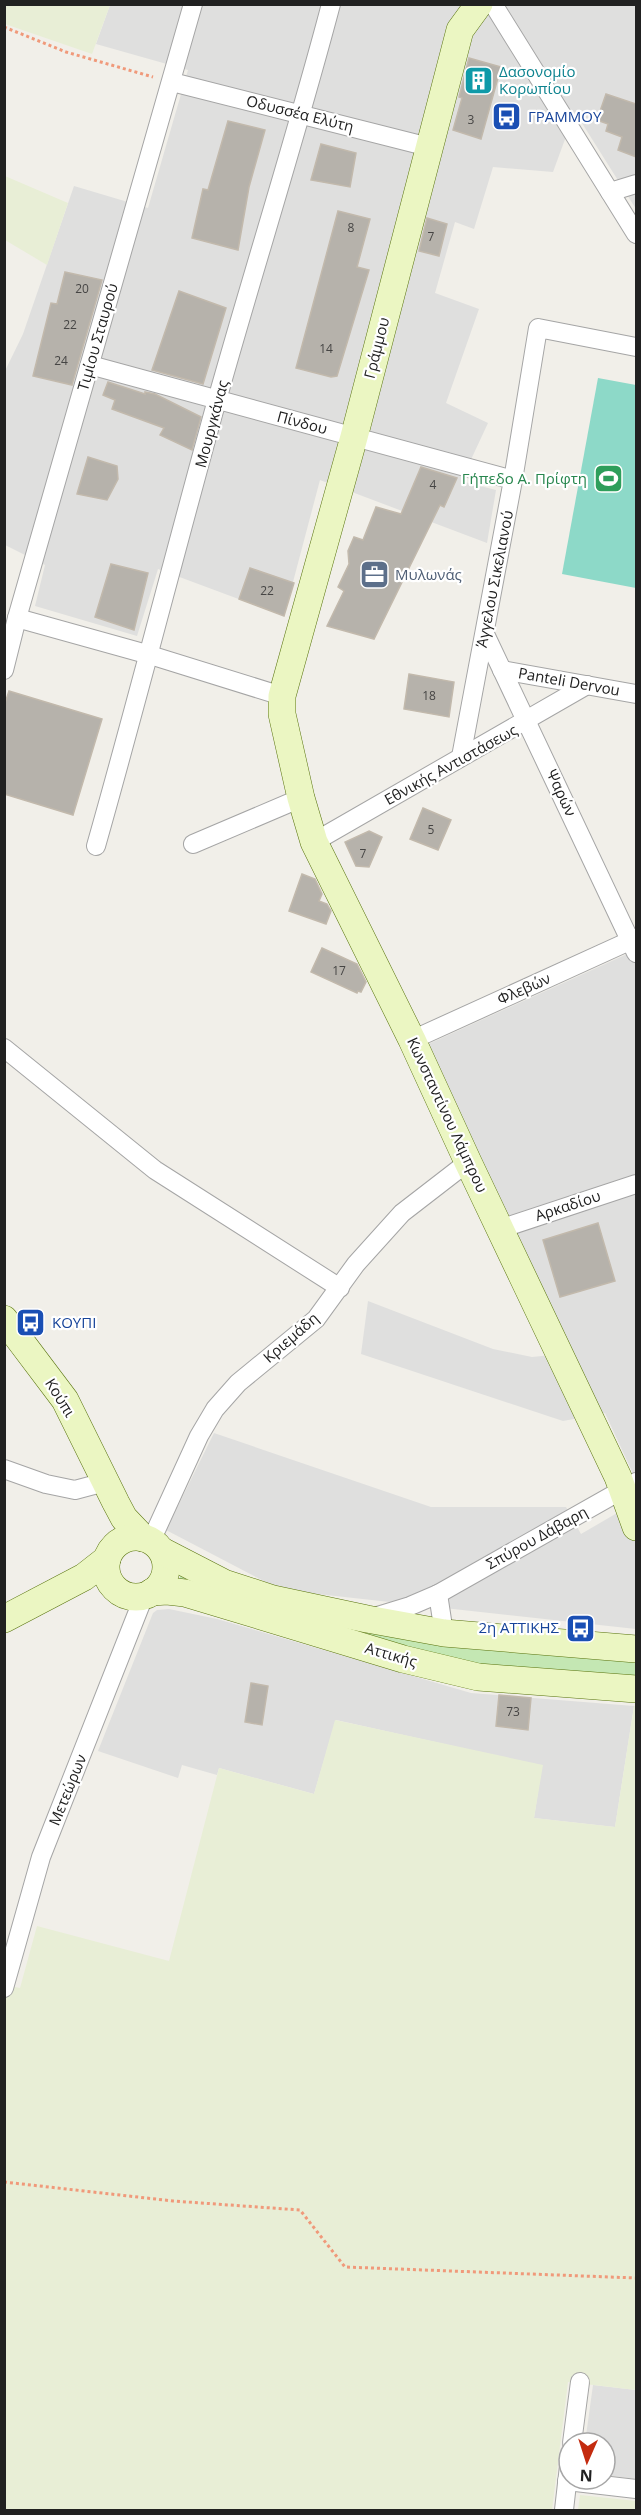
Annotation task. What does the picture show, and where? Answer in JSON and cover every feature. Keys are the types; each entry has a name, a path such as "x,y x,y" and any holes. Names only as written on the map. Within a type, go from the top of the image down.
{"street":[{"name":"Τιμίου Σταυρού","path":"4,670 193,4"},
{"name":"Μουργκάνας","path":"96,846 218,400 303,114 331,4"},
{"name":"Γράμμου","path":"282,696 354,437 460,30 479,4"},
{"path":"493,4 636,234"},
{"name":"Οδυσσέα Ελύτη","path":"172,82 429,147"},
{"path":"610,192 636,184"},
{"name":"Άγγελου Σικελιανού","path":"461,757 513,480 538,328 636,347"},
{"name":"Πίνδου","path":"90,365 513,480"},
{"path":"17,618 150,655 282,696"},
{"name":"Ψαρών","path":"484,634 634,944"},
{"name":"Panteli Dervou","path":"502,670 636,694"},
{"name":"Εθνικής Αντιστάσεως","path":"314,842 461,757 527,722 587,685"},
{"name":"Κωνσταντίνου Λάμπρου","path":"282,696 282,714 300,798 314,842 412,1040 500,1229 630,1485 636,1527"},
{"path":"193,844 300,798"},
{"name":"Φλεβών","path":"412,1040 634,944"},
{"path":"4,1048 155,1170 340,1288"},
{"name":"Κριεμάδη","path":"152,1544 199,1436 215,1408 238,1383 316,1319 356,1264 402,1214 468,1162"},
{"name":"Αρκαδίου","path":"500,1229 636,1184"},
{"name":"Κούπι","path":"4,1319 65,1400 105,1482"},
{"path":"4,1469 46,1484 75,1490 105,1482"},
{"path":"14,1614 51,1599 139,1594 163,1581 166,1574 165,1558 124,1518 105,1482"},
{"path":"105,1482 113,1521 108,1578 139,1594"},
{"name":"Σπύρου Δάβαρη","path":"367,1619 410,1606 438,1594 630,1485"},
{"path":"14,1614 84,1576 125,1540 152,1544"},
{"name":"Αττικής","path":"152,1544 234,1587 273,1599 444,1633 636,1649"},
{"name":"Αττικής","path":"139,1594 167,1591 185,1593 403,1659 478,1677 636,1689"},
{"name":"Μετεώρων","path":"4,1988 41,1857 139,1594"},
{"path":"438,1594 444,1633"},
{"path":"574,2431 580,2382"},
{"path":"617,2485 636,2489"},
{"path":"564,2511 566,2491"}],"path":[{"path":"4,27 66,52 172,82"},
{"path":"4,2182 173,2200 300,2210 345,2267 636,2278"}],"shaded area":[{"path":"110,5 636,5 636,209 575,112 553,172 493,167 474,229 455,222 435,293 479,309 446,403 488,423 461,481 496,490 487,543 320,480 284,616 158,569 137,636 35,606 45,565 5,545 4,373 23,334 74,186 148,208 188,70 96,44"},
{"path":"636,950 636,1480 605,1413 563,1421 361,1354 368,1301 493,1349 532,1357 572,1353 424,1046"},
{"path":"214,1433 431,1507 566,1507 581,1534 636,1502 636,1629 281,1590 166,1530"},
{"path":"169,1609 217,1619 471,1693 634,1706 615,1827 534,1818 542,1766 336,1720 314,1794 219,1768 217,1775 182,1765 178,1778 98,1751 153,1613 157,1610"},
{"path":"593,2385 636,2390 636,2479 617,2477 617,2431 587,2431"}],"green space":[{"path":"4,5 110,5 92,54 5,24"},
{"path":"5,176 68,203 47,265 5,240"},
{"name":"Γήπεδο Α. Πρίφτη","path":"598,378 636,385 636,588 562,574"},
{"path":"180,1570 219,1590 636,1654 636,1678 463,1663 180,1581"},
{"path":"634,1706 636,1706 636,2390 568,2382 562,2431 557,2431 557,2470 552,2510 5,2510 4,1985 20,1988 37,1926 169,1961 219,1768 314,1794 335,1720 543,1765 534,1818 615,1827"},
{"path":"580,2495 636,2501 636,2510 578,2510"}],"building":[{"path":"469,58 501,67 481,139 453,130 462,98 459,97"},
{"path":"606,94 636,104 636,157 618,150 622,137 606,131 608,124 597,120"},
{"path":"228,121 265,130 249,187 238,250 192,238 203,189 208,190"},
{"path":"321,144 356,153 350,187 311,180"},
{"path":"338,211 370,219 357,267 369,270 337,376 331,377 296,368"},
{"path":"427,218 447,224 439,256 419,251"},
{"path":"65,272 102,280 72,385 33,376 51,303 57,304"},
{"path":"179,291 226,308 203,384 152,370"},
{"path":"108,382 145,394 145,392 155,394 201,417 192,450 160,435 164,428 112,409 115,400 103,395"},
{"path":"88,457 117,466 118,479 107,500 77,494"},
{"name":"Μυλωνάς","path":"421,467 457,478 444,507 440,505 374,639 327,626 344,591 338,587 349,564 348,551 354,537 363,540 376,507 401,514"},
{"path":"111,564 148,573 134,630 95,617"},
{"path":"250,568 294,583 284,616 239,599"},
{"path":"409,674 454,682 449,717 404,709"},
{"path":"9,691 102,719 73,815 4,794 4,706"},
{"path":"423,808 451,820 438,850 410,839"},
{"path":"369,831 382,837 369,867 356,866 345,842"},
{"path":"302,874 315,879 322,894 319,901 327,904 331,911 326,924 289,911"},
{"path":"322,948 357,964 366,982 361,992 357,993 311,972"},
{"path":"598,1223 615,1281 560,1297 543,1240"},
{"path":"251,1683 268,1686 262,1725 245,1722"},
{"path":"499,1695 531,1698 528,1730 496,1726"}],"place":[{"name":"Δασονομίο Κορωπίου","path":"478,81"},
{"name":"ΓΡΑΜΜΟΥ","path":"507,117"},
{"name":"Γήπεδο Α. Πρίφτη","path":"608,479"},
{"name":"Μυλωνάς","path":"374,575"},
{"name":"ΚΟΥΠΙ","path":"31,1323"},
{"name":"2η ΑΤΤΙΚΗΣ","path":"580,1628"}]}
